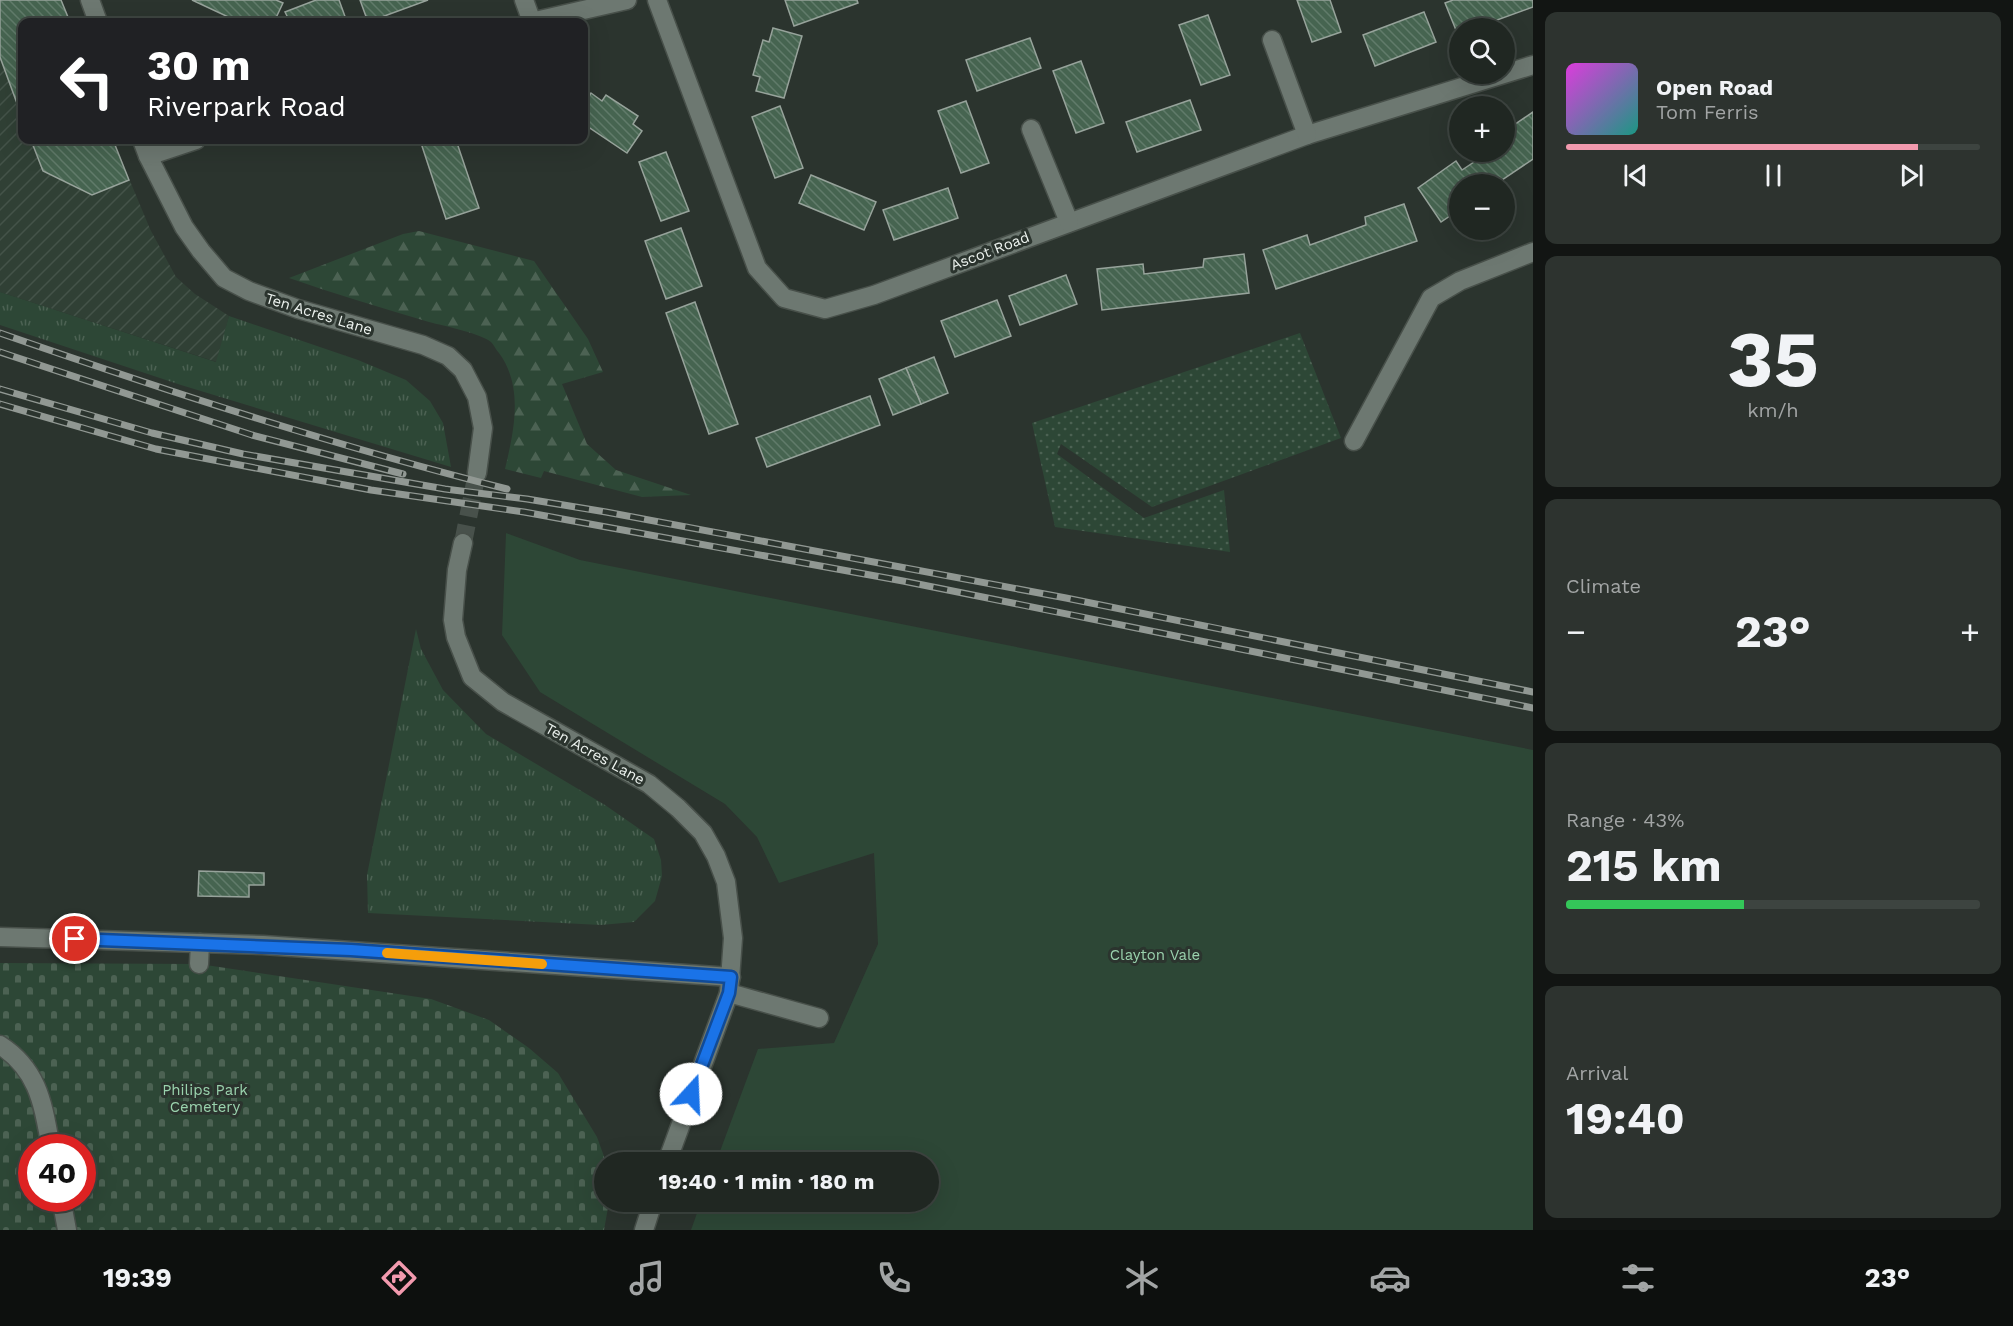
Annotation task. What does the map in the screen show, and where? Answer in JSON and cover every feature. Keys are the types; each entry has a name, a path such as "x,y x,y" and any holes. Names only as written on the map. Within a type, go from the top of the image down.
{"street":[{"path":"90,0 97,18"},
{"path":"524,0 531,18"},
{"path":"549,18 627,0"},
{"name":"Ascot Road","path":"657,0 757,268 784,298 825,309 874,295 1307,135 1533,65"},
{"path":"1272,40 1307,135"},
{"path":"1031,129 1069,222"},
{"path":"145,148 170,144"},
{"name":"Ten Acres Lane","path":"145,148 184,227 224,278 249,291 298,309 423,345 448,356 463,370 477,397 483,428 477,473"},
{"path":"1354,441 1431,298 1460,281 1533,252"},
{"name":"Ten Acres Lane","path":"464,543 457,570 453,620 456,637 472,677 503,702 649,784 703,833 716,856 726,882 733,938 730,985 671,1152"},
{"path":"0,937 351,950 730,985 819,1018"},
{"path":"200,943 200,964"},
{"path":"0,1044 30,1071 43,1105 48,1134"},
{"path":"64,1212 67,1230"},
{"path":"644,1230 650,1212"}],"shaded area":[{"path":"0,0 61,0 68,18 18,18 18,144 115,144 150,229 176,277 195,294 229,316 217,362 0,292"}],"green space":[{"path":"419,231 534,261 588,339 603,372 562,384 587,444 616,470 691,495 642,497 544,471 541,478 505,469 514,425 514,395 507,366 491,342 471,333 289,278 403,234"},
{"path":"0,292 216,362 229,316 358,360 406,380 430,401 443,423 451,467 181,385 0,325"},
{"path":"1300,333 1341,438 1152,507 1061,444 1057,454 1144,518 1224,490 1230,552 1055,527 1032,423"},
{"name":"Clayton Vale","path":"506,533 580,560 1533,750 1533,1230 691,1230 697,1212 939,1212 939,1152 720,1152 758,1049 834,1043 878,944 874,853 779,883 757,837 725,804 540,692 502,635"},
{"path":"416,629 421,649 443,690 486,734 605,805 654,839 661,860 662,876 655,901 634,922 601,925 368,913 367,875"},
{"name":"Philips Park Cemetery","path":"0,963 199,964 431,999 489,1020 529,1048 558,1073 597,1137 602,1152 594,1152 594,1212 607,1212 604,1230 0,1230"}],"building":[{"path":"0,0 61,0 68,18 18,18 18,106 0,57"},
{"path":"192,0 276,0 283,3 276,18 230,18"},
{"path":"316,0 339,0 346,18 288,18 285,12"},
{"path":"360,0 428,0 379,18 367,18"},
{"path":"785,0 857,0 858,3 794,26"},
{"path":"1297,0 1330,0 1341,32 1312,42"},
{"path":"1453,0 1533,0 1533,7 1503,18 1451,18 1445,3"},
{"path":"1424,12 1436,42 1375,66 1363,35"},
{"path":"1208,15 1230,75 1201,85 1179,25"},
{"path":"773,28 802,36 784,98 756,91 760,77 753,75 763,40 769,42"},
{"path":"1030,38 1041,68 977,91 966,60"},
{"path":"1081,61 1104,123 1076,133 1053,71"},
{"path":"591,93 602,101 606,95 638,116 633,124 642,131 627,153 588,127 588,98"},
{"path":"1190,100 1201,130 1137,152 1126,122"},
{"path":"966,101 989,163 961,173 938,111"},
{"path":"780,106 803,168 775,178 752,117"},
{"path":"1533,112 1533,159 1511,174 1449,174 1449,217 1441,222 1418,188 1455,162 1462,170 1474,162 1515,162 1515,124"},
{"path":"33,144 115,144 129,180 92,195 43,171"},
{"path":"421,144 457,144 479,208 446,219"},
{"path":"666,152 689,211 661,221 639,162"},
{"path":"811,175 876,202 864,230 799,203"},
{"path":"948,188 958,218 894,240 883,210"},
{"path":"1404,204 1417,241 1276,289 1263,250 1307,235 1310,245 1366,225 1365,217"},
{"path":"681,228 702,286 666,299 645,241"},
{"path":"1244,254 1249,293 1102,310 1097,269 1143,264 1144,274 1203,267 1204,259"},
{"path":"1066,275 1077,304 1020,325 1009,296"},
{"path":"997,300 1011,336 955,357 941,321"},
{"path":"695,302 738,424 709,434 666,313"},
{"path":"934,357 948,393 921,404 906,368"},
{"path":"906,368 921,404 893,415 879,379"},
{"path":"870,396 880,425 767,467 756,438"},
{"path":"199,871 264,873 264,885 249,885 249,897 198,896"}],"tunnel":[{"path":"463,543 477,473"}],"railway":[{"path":"0,333 252,417 379,455 507,489"},
{"path":"0,352 252,435 403,474"},
{"path":"0,389 152,433 243,454 445,489 606,512 1066,598 1533,692"},
{"path":"0,404 156,449 371,490 524,512 903,581 1533,708"}],"slow traffic":[{"path":"387,953 542,964"}],"route":[{"path":"75,939 351,950 731,977 729,993 691,1094"}]}
